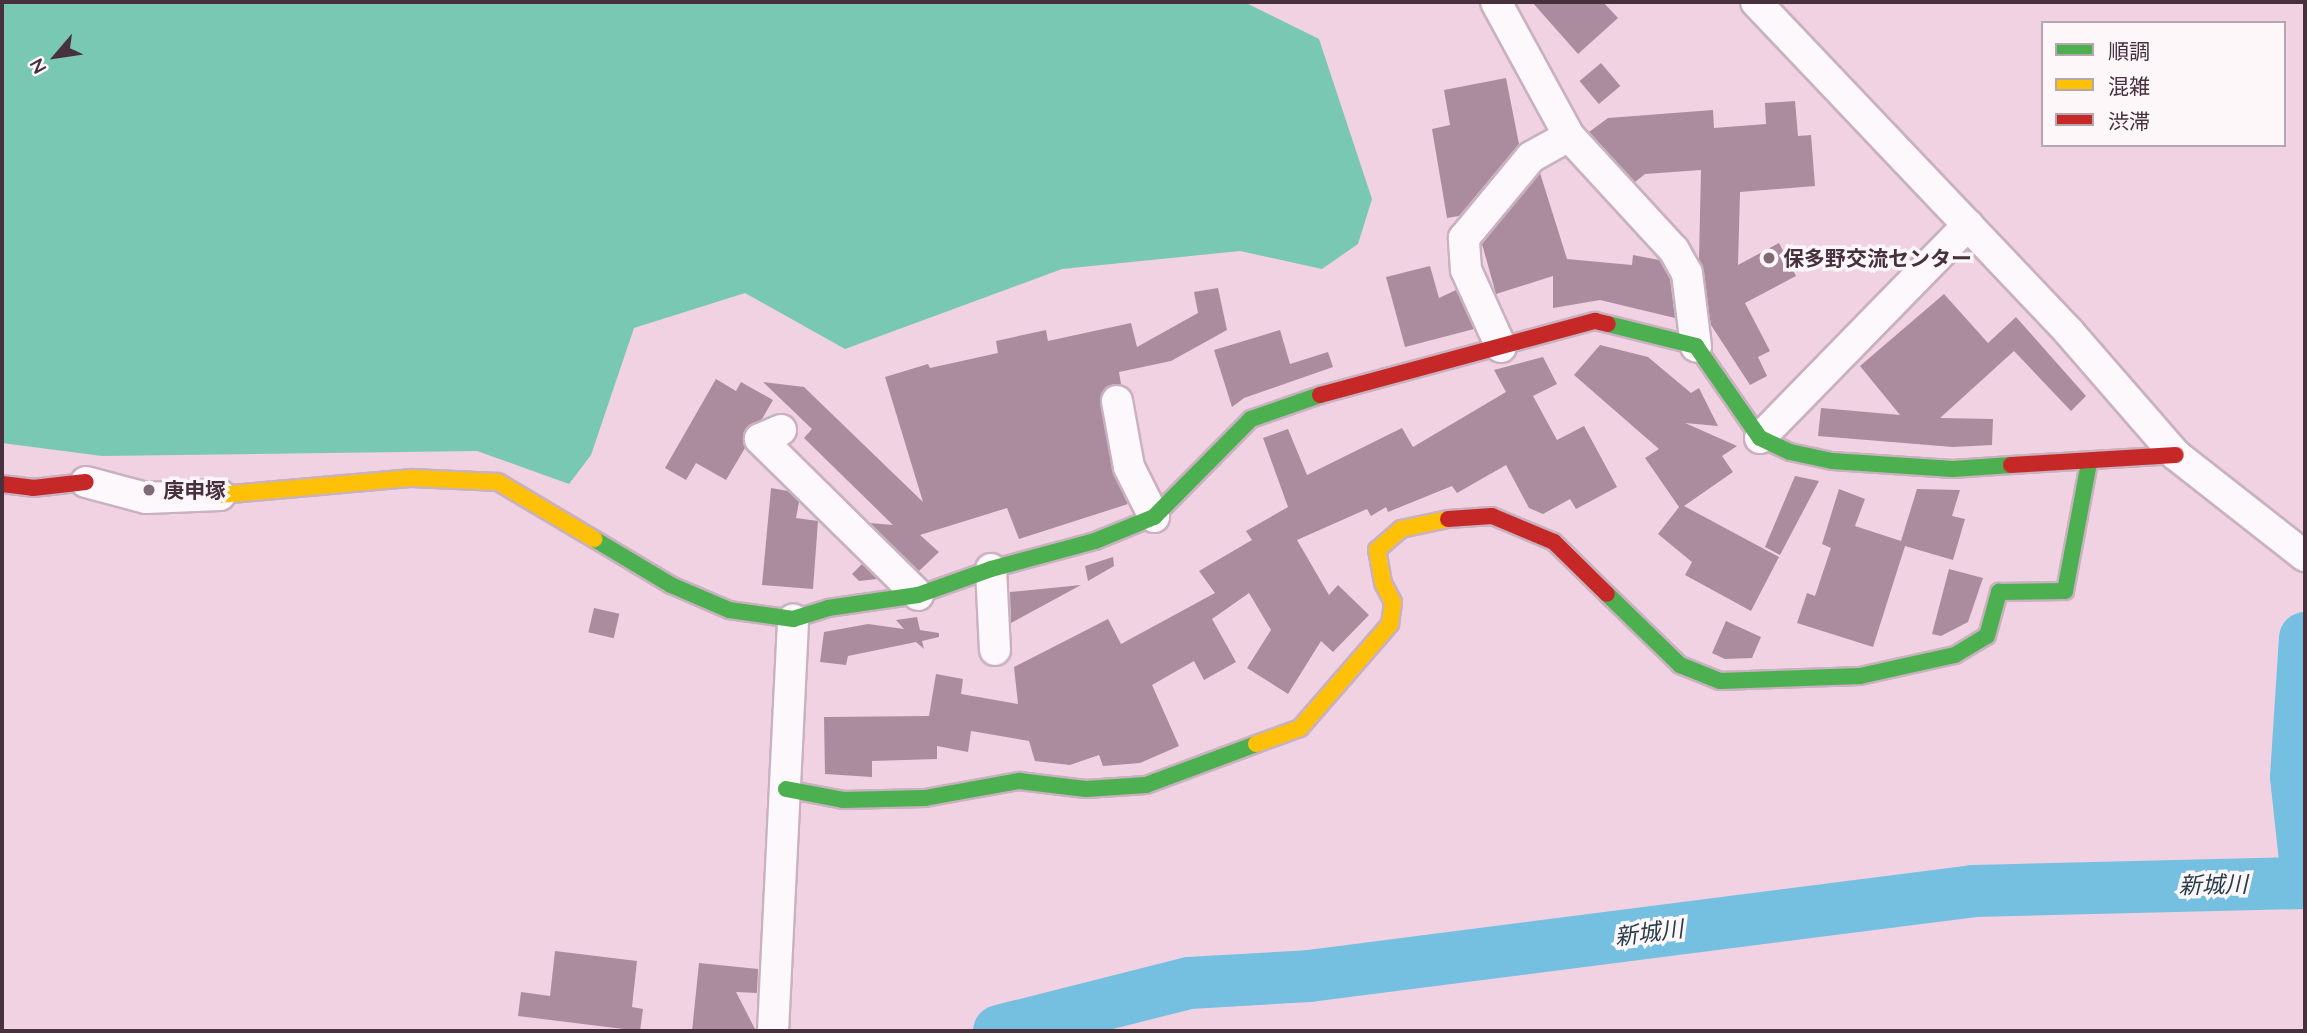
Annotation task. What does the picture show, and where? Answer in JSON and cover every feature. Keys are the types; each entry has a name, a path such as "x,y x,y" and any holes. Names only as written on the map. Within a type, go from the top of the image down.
{"street":[{"path":"1496,2 1569,136 1674,250 1687,273 1696,346 1760,438 1790,452 1832,461 1953,469 2089,463 2176,455"},
{"path":"1756,2 1968,225 2176,455 2305,556"},
{"path":"1502,346 1466,270 1464,238 1531,157 1569,136"},
{"path":"1760,438 1968,225"},
{"path":"2,484 33,488 86,482 174,482 220,495 412,478 498,482 671,585 729,610 793,619 828,608 918,595 991,569 1095,541 1154,517 1251,419 1338,388 1595,321 1696,346"},
{"path":"1117,401 1129,467 1154,517"},
{"path":"781,430 760,439 918,595"},
{"path":"786,789 843,800 926,798 1019,781 1086,789 1146,785 1300,728 1390,624 1393,602 1383,583 1377,550 1401,530 1427,521 1492,516 1554,542 1680,665 1720,681 1860,676 1955,655 1987,636 1999,592 2065,591 2089,463"},
{"path":"991,569 995,650"},
{"path":"773,1030 793,619"}],"green space":[{"path":"2,2 1244,2 1319,39 1372,199 1358,244 1322,269 1240,251 1062,269 845,349 745,293 634,328 591,455 569,484 477,451 102,456 2,443"}],"building":[{"path":"1532,2 1603,2 1618,18 1578,54"},
{"path":"1601,63 1620,86 1599,104 1580,81"},
{"path":"1506,78 1519,144 1459,216 1447,218 1432,129 1450,125 1444,90"},
{"path":"1795,101 1798,136 1811,135 1815,186 1740,192 1738,265 1779,243 1796,276 1745,303 1770,351 1758,357 1767,376 1750,385 1711,325 1699,259 1701,170 1645,174 1635,182 1589,132 1608,118 1713,110 1714,128 1766,124 1765,103"},
{"path":"1540,173 1567,259 1632,265 1633,255 1659,260 1670,279 1675,318 1600,300 1553,308 1553,276 1496,294 1482,244"},
{"path":"1430,266 1439,298 1456,290 1474,329 1405,347 1386,277"},
{"path":"1218,288 1227,330 1171,361 1119,372 1121,384 1106,387 1101,394 1112,470 1128,504 1019,539 1007,508 920,535 939,552 919,571 870,523 893,525 804,438 812,429 763,382 804,387 923,502 885,377 928,364 930,368 998,353 996,341 1046,330 1048,341 1131,323 1137,347 1198,313 1194,292"},
{"path":"1944,294 1988,343 2016,317 2086,396 2071,411 2014,351 1940,418 1993,419 1992,445 1953,447 1818,436 1821,408 1900,415 1860,366"},
{"path":"1280,330 1290,364 1328,352 1333,367 1244,398 1232,407 1214,350"},
{"path":"1600,345 1648,357 1691,393 1699,388 1718,426 1685,423 1737,446 1722,456 1733,472 1684,506 1779,557 1751,611 1685,575 1692,562 1658,534 1679,507 1645,458 1659,449 1574,375"},
{"path":"1543,357 1557,384 1533,396 1557,440 1584,426 1617,487 1576,509 1570,499 1543,514 1529,508 1506,465 1457,493 1452,486 1388,512 1386,507 1371,516 1367,509 1297,540 1329,595 1338,585 1369,615 1333,652 1321,641 1288,694 1247,668 1271,630 1249,593 1212,619 1236,662 1204,680 1194,661 1152,685 1179,746 1140,763 1103,766 1099,755 1070,765 1035,761 1029,741 971,731 968,752 937,746 937,759 872,761 872,777 825,774 824,717 929,716 936,674 963,679 961,694 1018,704 1014,667 1108,619 1121,644 1215,593 1199,571 1252,540 1246,531 1288,507 1263,438 1288,429 1307,475 1402,428 1413,447 1506,392 1494,370"},
{"path":"716,379 736,391 741,382 773,400 762,419 746,429 745,448 726,480 696,463 686,480 665,468"},
{"path":"1795,476 1819,481 1780,555 1765,547"},
{"path":"771,488 788,491 799,502 796,518 818,521 813,589 762,585"},
{"path":"1839,489 1865,499 1855,526 1901,541 1917,489 1960,490 1952,516 1965,519 1953,560 1905,546 1873,647 1797,623 1807,593 1815,596 1831,548 1822,544"},
{"path":"1113,557 1114,566 1088,581 1085,566"},
{"path":"862,564 877,579 859,581 852,574"},
{"path":"1949,569 1983,578 1968,622 1941,636 1932,634"},
{"path":"1081,585 1011,623 1010,592"},
{"path":"594,608 619,614 614,638 588,632"},
{"path":"917,617 920,630 939,633 939,637 922,641 924,649 916,642 848,656 846,665 820,662 824,632 868,624 904,629 896,620"},
{"path":"1726,621 1761,637 1752,658 1725,659 1712,653"},
{"path":"555,951 637,961 632,1007 643,1009 640,1031 518,1016 521,992 550,996"},
{"path":"699,963 758,969 757,993 736,992 756,1031 692,1031"}],"waterway":[{"path":"2305,638 2296,777 2305,860"},
{"name":"新城川","path":"999,1031 1189,983 1309,976 1974,891 2305,883"}],"traffic: fast":[{"path":"1608,324 1696,346 1760,438 1790,452 1832,461 1953,469 2011,465"},
{"path":"594,539 671,585 729,610 793,619 828,608 918,595 991,569 1095,541 1154,517 1251,419 1320,395"},
{"path":"1607,594 1680,665 1720,681 1860,676 1955,655 1987,636 1999,592 2065,591 2089,463"},
{"path":"786,789 843,800 925,798 1019,781 1086,789 1146,785 1256,744"}],"traffic: slow":[{"path":"220,495 412,478 498,482 594,539"},
{"path":"1256,744 1300,728 1390,624 1393,602 1383,583 1377,550 1401,529 1448,519"}],"traffic: jam":[{"path":"1320,395 1595,321 1608,324"},
{"path":"2011,465 2176,455"},
{"path":"2,484 33,488 86,482"},
{"path":"1448,519 1492,516 1554,542 1607,594"}],"place":[{"name":"保多野交流センター","path":"1769,258"},
{"name":"庚申塚","path":"149,490"}]}
